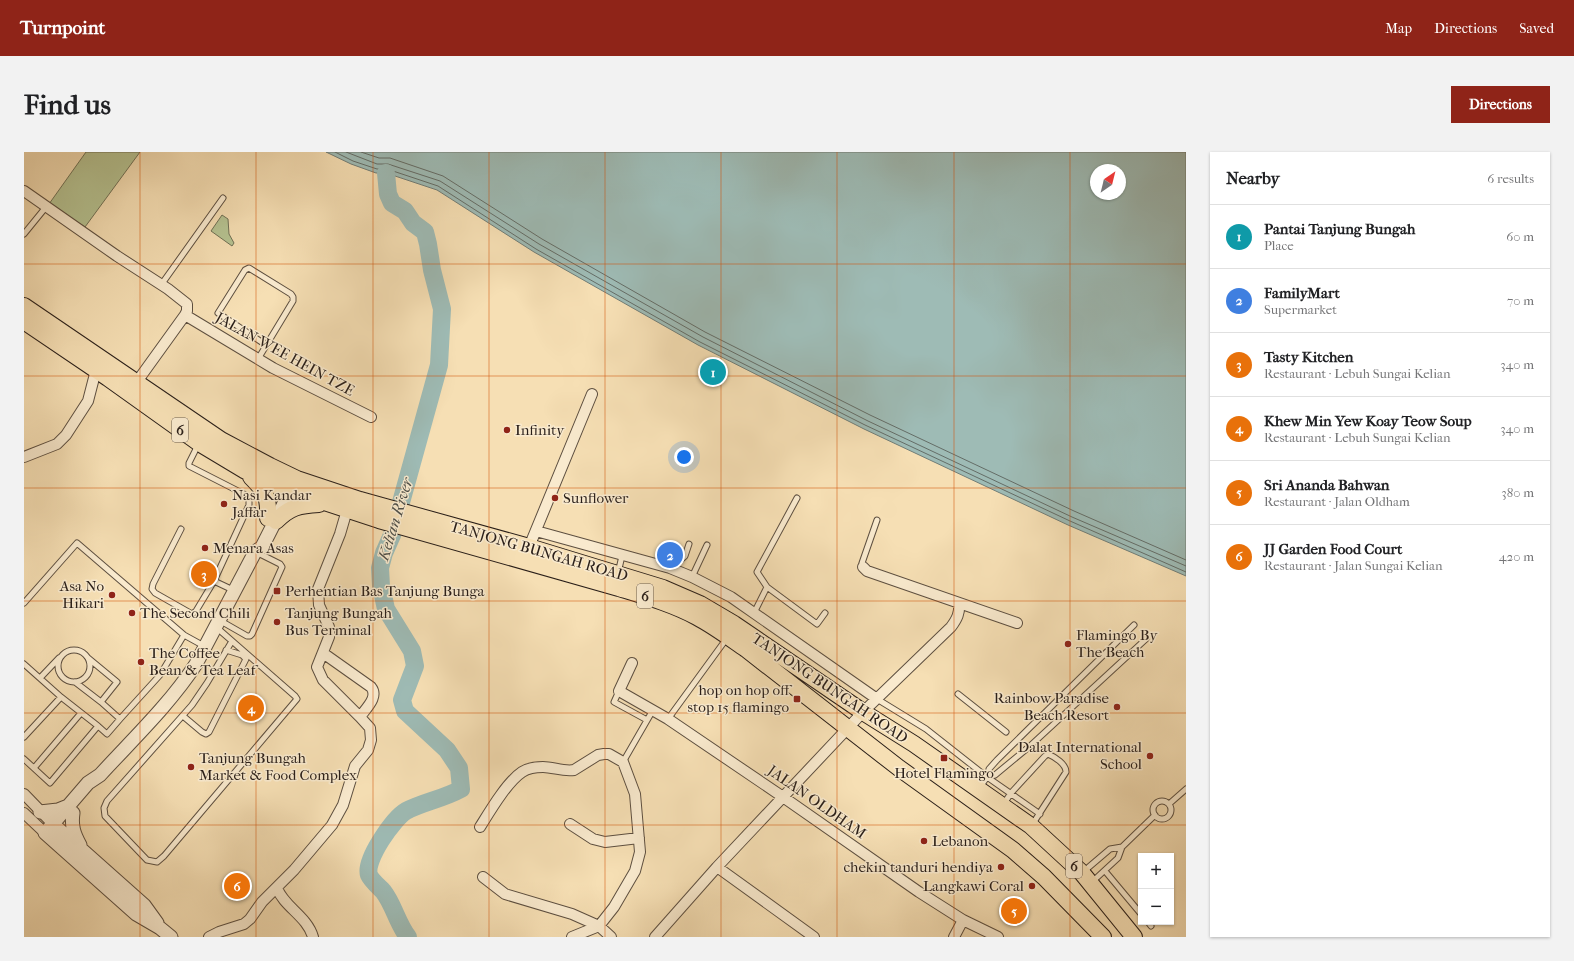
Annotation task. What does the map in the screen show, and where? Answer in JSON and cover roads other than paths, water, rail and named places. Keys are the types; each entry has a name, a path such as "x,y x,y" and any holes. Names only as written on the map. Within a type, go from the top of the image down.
{"main road":[{"name":"TANJONG BUNGAH ROAD","path":"24,306 199,443 244,470 380,513 529,547 663,588 700,604 734,624 863,712 914,744 983,783 1035,820 1086,878 1134,937"},
{"name":"TANJONG BUNGAH ROAD","path":"24,321 221,440 290,484 328,504 347,510 380,513"},
{"path":"244,470 262,487 266,494 272,519 291,508 328,504"},
{"name":"TANJONG BUNGAH ROAD","path":"412,521 533,562 654,599 697,616 728,636 899,768 1013,850 1044,877 1103,937"}],"street":[{"path":"24,190 187,304 187,311 185,315 88,401 66,436 57,444 24,457"},
{"name":"JALAN WEE HEIN TZE","path":"185,315 273,368 371,417"},
{"path":"529,547 592,394"},
{"path":"52,831 71,809 94,788 100,775 175,693 196,664 204,646 255,552 262,547 272,519 290,484"},
{"path":"210,937 211,935 244,924 250,919 262,902 277,888 332,825 343,805 355,766 368,750 371,740 370,728 323,680 317,667 329,637 329,627 319,605 318,589 340,534 347,510"},
{"path":"536,531 622,556 670,568 692,577 731,597 877,699"},
{"path":"863,568 867,571 1017,623"},
{"path":"655,937 717,867 863,712 952,627 960,611 959,603"},
{"path":"323,652 371,687 374,691 374,697 360,717"},
{"path":"619,690 632,662"},
{"name":"JALAN OLDHAM","path":"619,690 668,719 919,892 963,920 998,937"},
{"path":"480,826 508,786 522,772 532,768 544,767 569,771 574,770 598,755 604,754 609,754 623,762 635,794 640,852 635,871 614,907 599,926 572,937"},
{"path":"24,794 40,812 52,831 136,914 160,928 171,937"},
{"path":"40,812 71,809"},
{"path":"71,809 73,829 82,850"},
{"path":"24,813 82,850 144,905 160,928"},
{"path":"570,824 593,839 605,842 639,838"},
{"path":"717,867 814,937"},
{"path":"483,877 505,894 572,914 599,926 611,937"},
{"path":"277,888 280,897 302,918 311,931 313,937"},
{"path":"954,937 963,920"}],"lane":[{"path":"161,285 223,198"},
{"path":"24,234 46,206"},
{"path":"258,359 293,301 293,297 291,294 249,268 245,270 218,313 266,345"},
{"path":"181,529 152,584 152,589 155,593 192,614 196,611 214,581 249,505 249,499 244,494 189,466 189,462 199,443"},
{"path":"797,498 758,572 767,587 817,624 825,613"},
{"path":"863,568 862,563 877,520"},
{"path":"24,603 77,543 184,635 204,646"},
{"path":"670,568 685,556 690,544"},
{"path":"692,577 707,545"},
{"path":"217,623 247,636 252,634 282,567 280,564 255,552"},
{"path":"617,574 622,556"},
{"path":"214,581 234,591"},
{"path":"754,613 767,587"},
{"path":"217,623 232,641 297,699 164,856 156,862 147,860 104,816 104,808 107,800 183,716 208,683 232,641"},
{"path":"983,783 989,769 997,760 1134,625"},
{"path":"24,664 60,697 107,734 160,675 184,635"},
{"path":"668,719 728,636"},
{"path":"983,783 1030,746 1146,639"},
{"path":"40,678 60,656 69,650 80,651 117,682 100,702"},
{"path":"183,716 202,732 206,734 209,732 246,659 242,655 226,650"},
{"path":"60,656 57,666 61,676 69,681 75,682 120,719"},
{"path":"75,682 84,678 88,674 90,663 88,658"},
{"path":"619,690 614,702 647,720"},
{"path":"958,694 1006,732"},
{"path":"24,737 60,697"},
{"path":"877,699 926,729 983,783"},
{"path":"623,762 653,710"},
{"path":"34,768 81,713"},
{"path":"24,759 50,783 98,726"},
{"path":"1007,799 1045,756 1048,754 1052,755 1064,765 1066,772 1035,820"},
{"path":"1169,804 1186,789"},
{"path":"1164,802 1169,804 1171,810 1167,818 1159,818 1155,815 1153,810 1156,804 1164,802"},
{"path":"1086,878 1105,871 1118,858 1122,847 1155,815"},
{"path":"1086,878 1110,849 1122,847"},
{"path":"1105,871 1138,910"}],"water":[{"path":"326,152 1186,152 1186,576 1068,525 864,429 698,345 534,252 437,190 386,173 376,173 351,164"}],"waterway":[{"name":"Kelian River","path":"386,173 388,194 392,203 405,211 413,223 425,232 432,270 442,309 439,365 392,535 384,553 380,568 381,586 386,609 412,651 415,666 402,700 405,711 447,750 459,768 461,789 406,811 388,830 375,850 371,860 369,875 387,896 404,932 408,937"}],"place":[{"name":"Pantai Tanjung Bungah","path":"713,372"},
{"name":"Infinity","path":"507,430"},
{"name":"Sunflower","path":"555,498"},
{"name":"Nasi Kandar Jaffar","path":"224,504"},
{"name":"Menara Asas","path":"205,548"},
{"name":"FamilyMart","path":"670,555"},
{"name":"Tasty Kitchen","path":"204,574"},
{"name":"Perhentian Bas Tanjung Bunga","path":"277,591"},
{"name":"Asa No Hikari","path":"112,595"},
{"name":"The Second Chili","path":"132,613"},
{"name":"Tanjung Bungah Bus Terminal","path":"277,622"},
{"name":"Flamingo By The Beach","path":"1068,644"},
{"name":"The Coffee Bean & Tea Leaf","path":"141,662"},
{"name":"hop on hop off stop 15 flamingo","path":"797,699"},
{"name":"Rainbow Paradise Beach Resort","path":"1117,707"},
{"name":"Khew Min Yew Koay Teow Soup","path":"251,708"},
{"name":"Dalat International School","path":"1150,756"},
{"name":"Hotel Flamingo","path":"944,758"},
{"name":"Tanjung Bungah Market & Food Complex","path":"191,767"},
{"name":"Lebanon","path":"924,841"},
{"name":"chekin tanduri hendiya","path":"1001,867"},
{"name":"JJ Garden Food Court","path":"237,886"},
{"name":"Langkawi Coral","path":"1032,886"},
{"name":"Sri Ananda Bahwan","path":"1014,911"}]}
